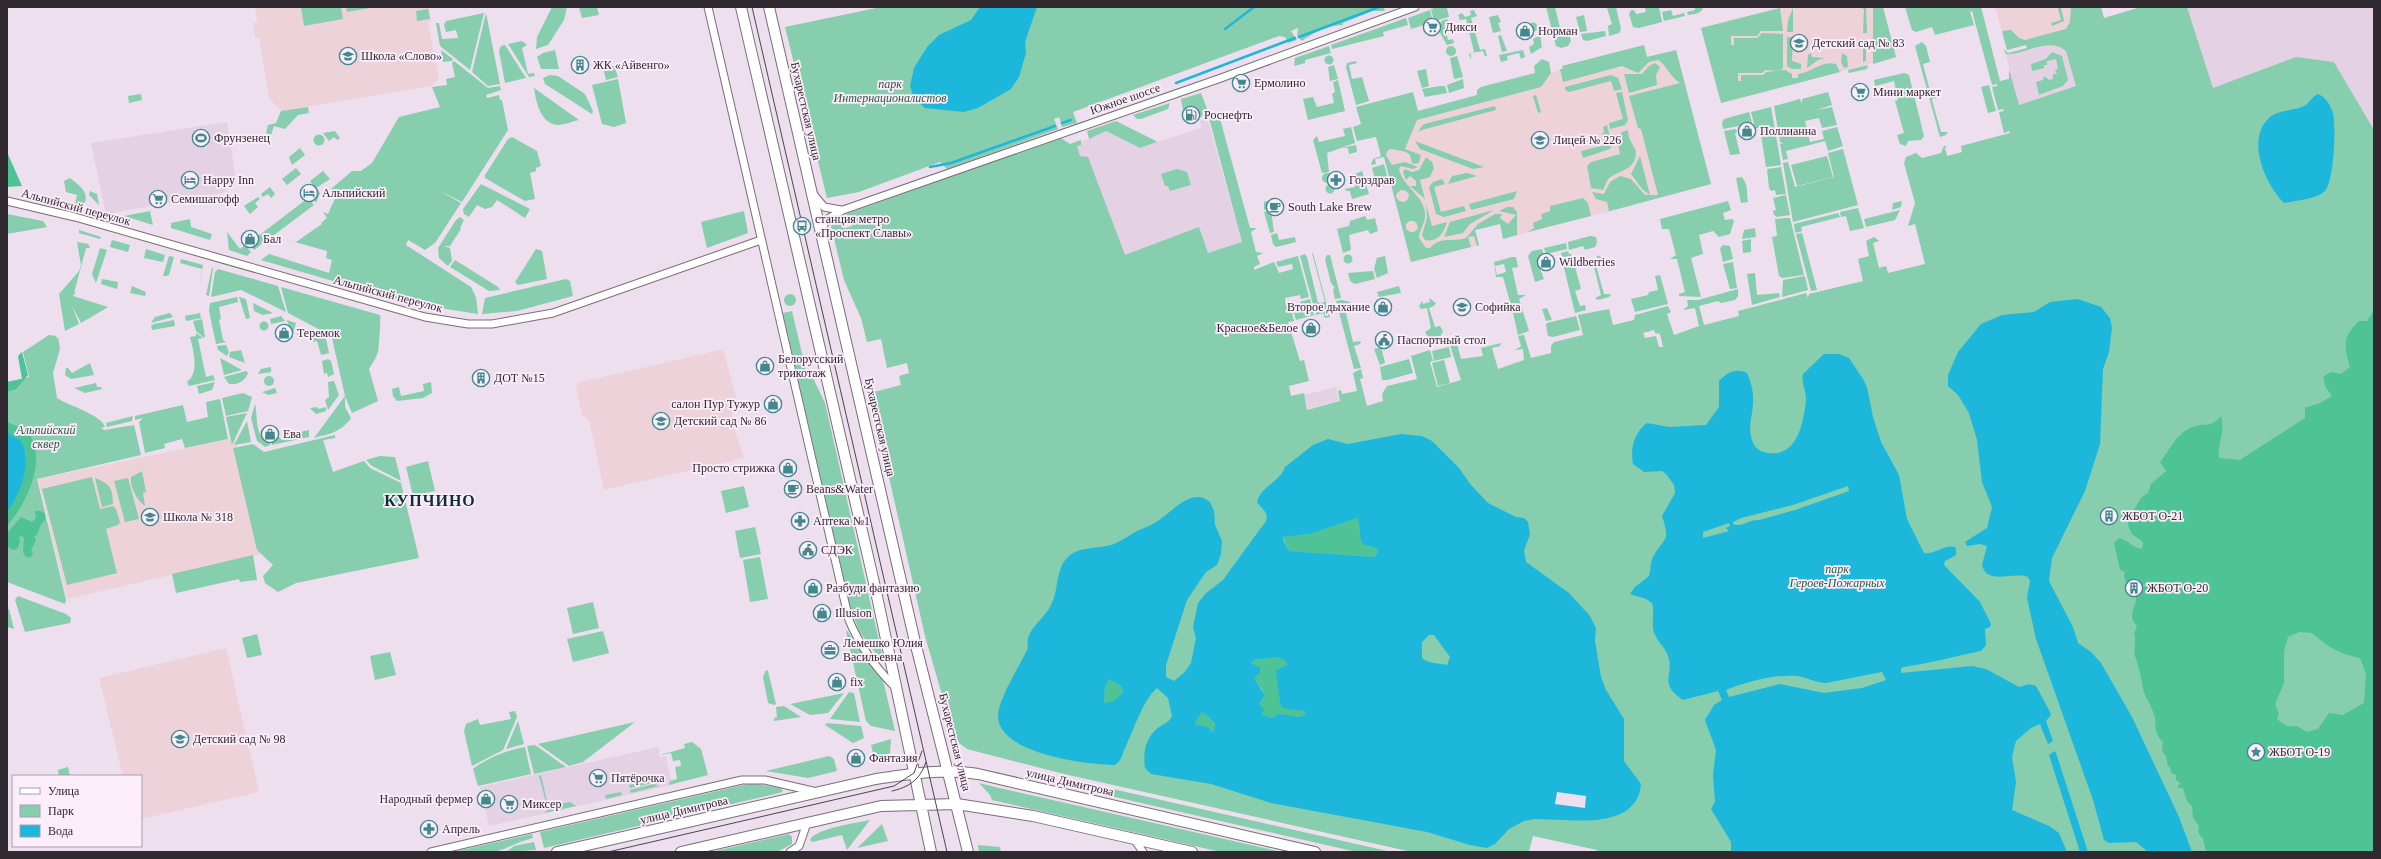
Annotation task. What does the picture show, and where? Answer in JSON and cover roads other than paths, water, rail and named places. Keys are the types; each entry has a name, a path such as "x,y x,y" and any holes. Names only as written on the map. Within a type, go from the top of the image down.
{"main road":[{"path":"741,7 874,587 894,686 914,773 919,804 931,852"},
{"name":"Бухарестская улица","path":"769,7 915,642 968,852"},
{"name":"улица Димитрова","path":"557,852 876,779 914,773 949,772 978,774 1315,852"},
{"path":"681,852 882,806 956,804 1026,815 1192,852"}],"street":[{"path":"708,7 849,620 854,633 885,677 894,686"},
{"name":"Южное шоссе","path":"821,232 826,220 842,210 1221,78 1415,7"},
{"path":"811,188 818,201 824,207 842,210"},
{"name":"Альпийский переулок","path":"7,201 75,217 425,317 468,324 500,323 553,313 761,240"},
{"name":"улица Димитрова","path":"431,852 742,780 765,780 817,792"},
{"path":"790,852 798,846 807,823"},
{"path":"1134,839 1143,852"}],"water":[{"path":"980,7 1037,7 1025,42 1026,53 1019,77 1011,89 978,108 964,112 925,108 914,98 910,86 914,68 927,47 939,35 971,20"},
{"path":"2318,94 2328,103 2334,117 2334,152 2331,176 2325,191 2321,194 2306,199 2284,203 2270,185 2260,161 2258,149 2259,137 2263,126 2270,117 2277,113 2304,106"},
{"path":"2078,299 2101,307 2110,318 2112,328 2109,352 2103,369 2100,444 2085,491 2052,558 2049,581 2073,627 2078,643 2091,652 2101,663 2132,717 2179,817 2192,852 2148,852 2136,842 2109,843 2104,840 2093,800 2036,639 2027,598 2030,581 2028,577 2022,576 2002,577 1989,575 1982,565 1987,546 1980,544 1967,546 1965,542 1987,528 1992,507 1982,482 1977,440 1969,413 1958,395 1948,386 1948,375 1958,352 1981,324 2002,315 2034,312 2050,302"},
{"path":"1824,354 1839,354 1849,358 1867,387 1873,417 1881,442 1899,475 1907,519 1924,553 1932,552 1945,547 1956,548 1956,555 1945,561 1944,565 1980,602 1991,624 1990,627 1985,629 1986,645 1981,651 1904,667 1901,668 1901,673 1972,666 1986,669 2019,687 2029,684 2036,686 2051,715 2046,721 2053,741 2048,744 2040,724 2031,728 2016,741 2012,757 2016,782 2012,810 2049,826 2059,833 2067,852 1731,852 1731,842 1711,809 1715,802 1713,775 1716,750 1705,720 1714,705 1722,700 1718,691 1683,700 1675,694 1671,689 1668,679 1670,663 1668,656 1654,632 1652,603 1646,599 1630,594 1635,587 1649,576 1653,557 1666,536 1662,516 1675,493 1674,485 1662,471 1644,472 1633,464 1632,452 1636,436 1647,423 1669,427 1706,425 1719,407 1719,381 1725,375 1735,371 1747,373 1750,380 1753,407 1750,428 1751,437 1754,444 1759,450 1764,452 1775,453 1784,451 1797,438 1801,428 1806,399 1803,374","holes":["1848,486 1849,491 1795,510 1739,525 1733,524 1733,522 1741,518 1793,505","1729,523 1730,526 1726,528 1729,531 1703,538 1703,532","1882,672 1886,680 1862,688 1824,693 1780,684 1729,697 1726,690 1769,677 1778,676 1796,676 1826,683"]},
{"path":"7,433 20,440 26,457 24,477 21,487 7,512"},
{"path":"1401,434 1422,436 1432,441 1459,468 1471,485 1488,503 1516,517 1524,518 1528,522 1530,534 1524,551 1526,562 1569,593 1590,616 1596,628 1595,641 1601,677 1606,690 1624,719 1624,761 1641,784 1637,799 1628,810 1615,816 1599,820 1582,821 1535,819 1524,821 1509,829 1495,844 1487,848 1470,845 1427,832 1271,803 1211,784 1151,774 1145,768 1144,757 1146,746 1150,736 1158,728 1168,722 1172,716 1168,698 1157,688 1143,707 1122,757 1115,765 1085,763 1045,754 1027,748 1012,739 1001,728 998,715 1002,700 1028,648 1029,636 1032,630 1048,610 1054,599 1059,572 1065,560 1070,555 1080,550 1111,545 1118,542 1154,523 1175,507 1189,499 1196,497 1203,498 1210,502 1214,511 1215,525 1222,541 1221,554 1217,565 1206,572 1187,600 1166,665 1166,677 1174,681 1184,673 1191,663 1196,638 1193,627 1198,603 1205,594 1223,580 1266,521 1267,515 1257,502 1262,492 1279,477 1285,467 1313,445 1328,439 1348,444","holes":["1357,518 1361,541 1363,544 1378,549 1378,553 1374,557 1289,551 1283,540 1283,537 1310,534","1429,635 1434,635 1450,657 1447,665 1431,662 1422,658 1422,642","1278,657 1286,661 1287,665 1276,670 1280,704 1283,708 1305,711 1305,715 1298,717 1279,714 1272,718 1261,714 1264,710 1259,704 1265,695 1254,678 1260,672 1260,668 1251,663 1254,660","1109,679 1121,686 1123,691 1115,700 1104,703 1105,686","1202,712 1215,724 1214,731 1212,732 1208,727 1195,724"]},
{"path":"2055,751 2088,852 2080,852 2049,755"}],"waterway":[{"path":"1225,29 1254,7"},
{"path":"1299,37 1379,7"},
{"path":"1176,83 1295,38"},
{"path":"1062,123 1071,120"},
{"path":"930,167 951,163 1055,126"}],"tram line":[{"path":"752,7 947,852"},
{"path":"608,852 894,786 914,773 922,751"},
{"path":"892,791 913,782 921,774 926,762"}],"place":[{"name":"Дикси","path":"1432,27"},
{"name":"Норман","path":"1525,31"},
{"name":"Детский сад № 83","path":"1799,43"},
{"name":"Школа «Слово»","path":"348,56"},
{"name":"ЖК «Айвенго»","path":"580,65"},
{"name":"Ермолино","path":"1241,83"},
{"name":"Мини маркет","path":"1860,92"},
{"name":"Роснефть","path":"1191,115"},
{"name":"Поллианна","path":"1747,131"},
{"name":"Фрунзенец","path":"201,138"},
{"name":"Лицей № 226","path":"1540,140"},
{"name":"Happy Inn","path":"190,180"},
{"name":"Горздрав","path":"1336,180"},
{"name":"Альпийский","path":"309,193"},
{"name":"Семишагофф","path":"158,199"},
{"name":"South Lake Brew","path":"1275,207"},
{"name":"станция метро «Проспект Славы»","path":"802,226"},
{"name":"Бал","path":"250,239"},
{"name":"Wildberries","path":"1546,262"},
{"name":"Второе дыхание","path":"1383,307"},
{"name":"Софийка","path":"1462,307"},
{"name":"Красное&Белое","path":"1311,328"},
{"name":"Теремок","path":"284,333"},
{"name":"Паспортный стол","path":"1384,340"},
{"name":"Белорусский трикотаж","path":"765,366"},
{"name":"ДОТ №15","path":"481,378"},
{"name":"салон Пур Тужур","path":"773,404"},
{"name":"Детский сад № 86","path":"661,421"},
{"name":"Ева","path":"270,434"},
{"name":"Просто стрижка","path":"788,468"},
{"name":"Beans&Water","path":"793,489"},
{"name":"ЖБОТ O-21","path":"2109,516"},
{"name":"Школа № 318","path":"150,517"},
{"name":"Аптека №1","path":"800,521"},
{"name":"СДЭК","path":"808,550"},
{"name":"Разбуди фантазию","path":"813,588"},
{"name":"ЖБОТ О-20","path":"2134,588"},
{"name":"Illusion","path":"822,613"},
{"name":"Лемешко Юлия Васильевна","path":"830,650"},
{"name":"fix","path":"837,682"},
{"name":"Детский сад № 98","path":"180,739"},
{"name":"ЖБОТ О-19","path":"2256,752"},
{"name":"Фантазия","path":"856,758"},
{"name":"Пятёрочка","path":"598,778"},
{"name":"Народный фермер","path":"486,799"},
{"name":"Миксер","path":"509,804"},
{"name":"Апрель","path":"429,829"}],"district":[{"name":"КУПЧИНО","path":"430,500"}],"park label":[{"name":"парк Интернационалистов","path":"890,91"},
{"name":"Альпийский сквер","path":"46,437"},
{"name":"парк Героев-Пожарных","path":"1837,576"}]}
